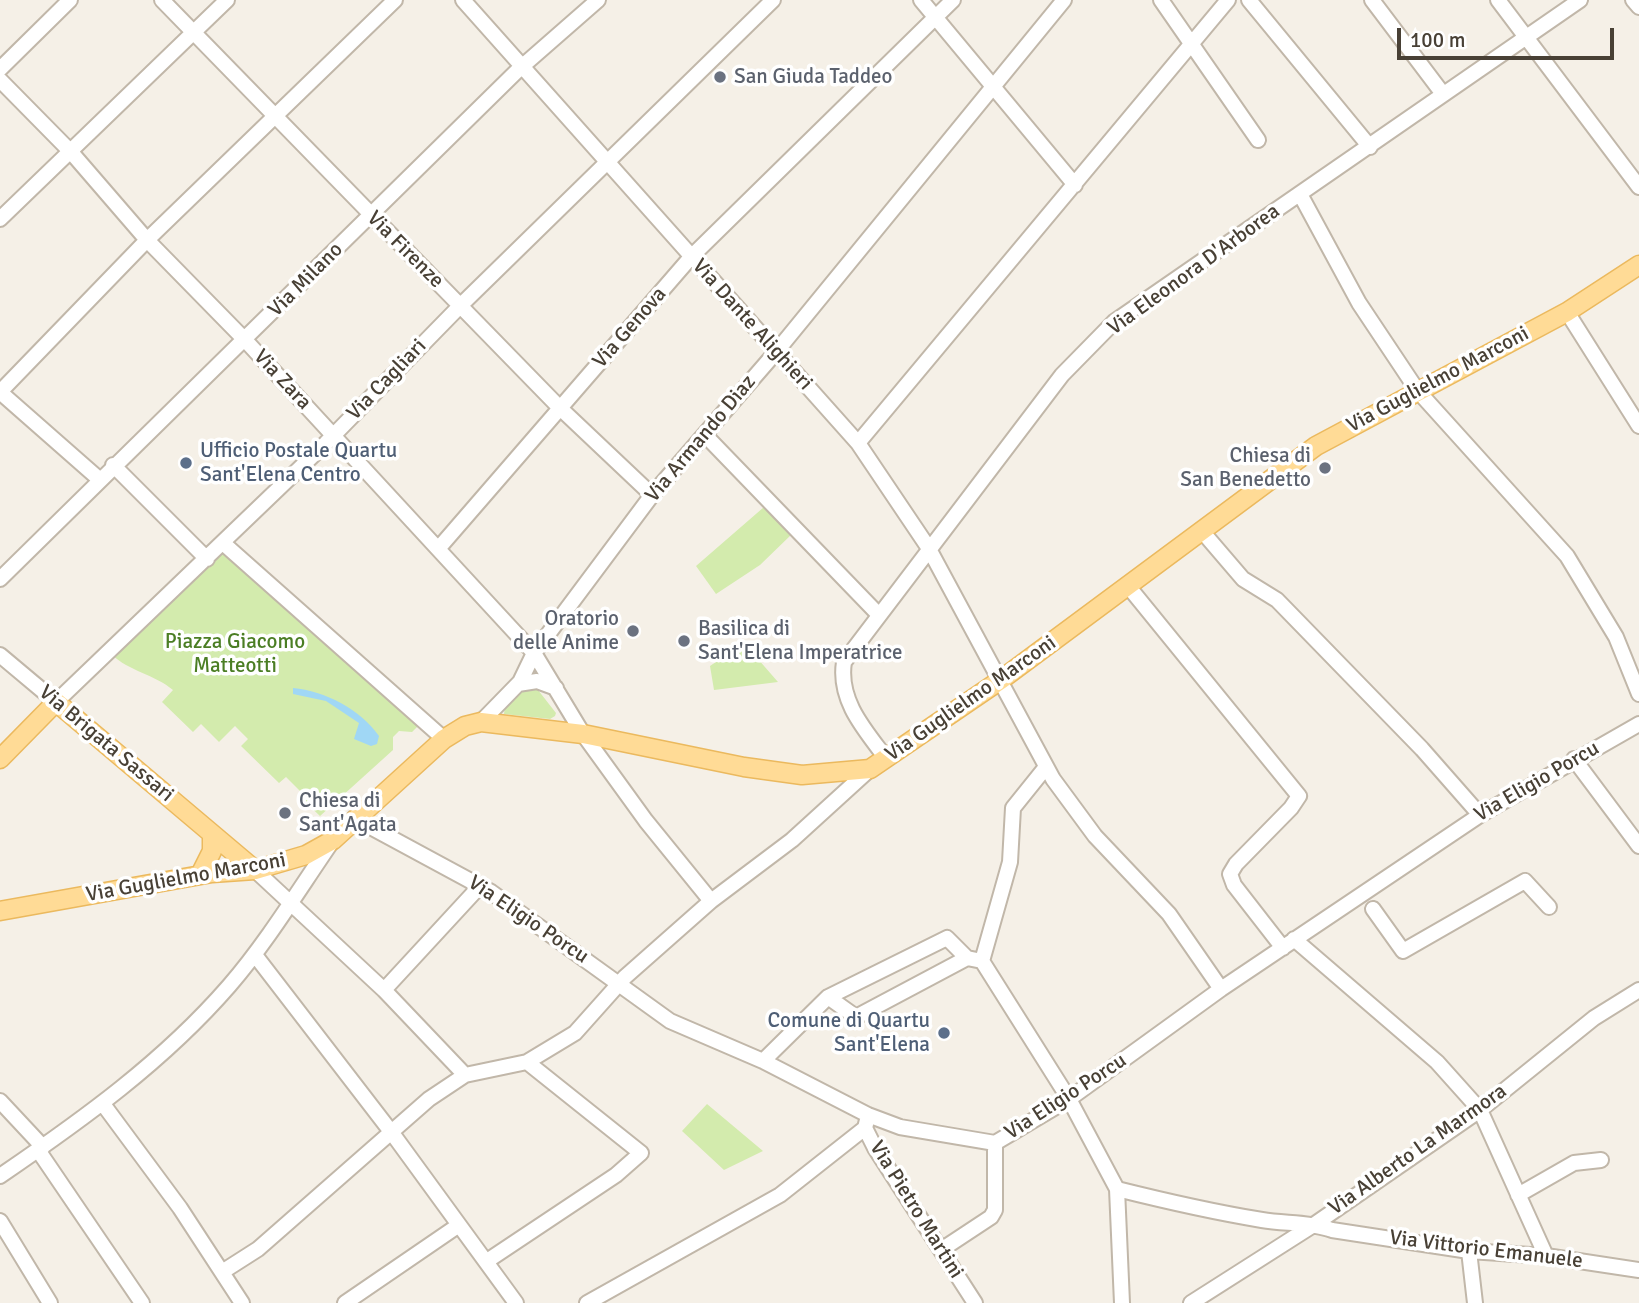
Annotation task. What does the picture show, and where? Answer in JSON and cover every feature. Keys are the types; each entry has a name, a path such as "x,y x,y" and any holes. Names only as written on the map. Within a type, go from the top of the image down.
{"main road":[{"name":"Via Guglielmo Marconi","path":"0,911 200,875 255,870 306,855 332,840 444,739 465,726 481,722 583,734 744,767 790,773 870,769 1002,679 1315,446 1567,312 1639,265"},
{"name":"Via Cagliari","path":"0,759 56,702"},
{"name":"Via Brigata Sassari","path":"56,702 255,870"},
{"path":"200,875 212,851 212,834"}],"street":[{"path":"0,69 70,0"},
{"name":"Via Firenze","path":"162,0 560,408 652,495"},
{"path":"0,219 227,0"},
{"path":"99,479 0,392 148,240 395,0"},
{"name":"Via Dante Alighieri","path":"463,0 858,443 928,547 1002,679 1046,767 1095,836 1169,914 1220,989"},
{"name":"Via Milano","path":"0,579 113,465 246,341 521,66 598,0"},
{"name":"Via Cagliari","path":"56,702 334,435 461,305 609,164 773,0"},
{"path":"920,0 1075,185"},
{"name":"Via Genova","path":"438,549 691,257 953,0"},
{"name":"Via Armando Diaz","path":"481,722 519,684 534,653 652,495 776,352 1064,0"},
{"path":"1161,0 1258,140"},
{"path":"858,443 1228,0"},
{"path":"1249,0 1370,147"},
{"path":"1372,0 1443,94"},
{"path":"1499,0 1639,187"},
{"name":"Via Eleonora D'Arborea","path":"886,758 856,719 841,679 844,662 928,547 1062,375 1114,322 1580,0"},
{"path":"1633,0 1639,7"},
{"name":"Via Zara","path":"0,80 71,152 148,240 334,435 534,653 583,734 646,821 711,901"},
{"path":"1300,194 1359,303 1417,390 1567,556 1616,637 1639,694"},
{"path":"1567,312 1639,426"},
{"path":"705,435 878,614"},
{"path":"113,465 207,559"},
{"path":"1201,530 1243,579 1286,609 1422,750 1480,815"},
{"path":"223,543 444,739"},
{"path":"1128,586 1299,796 1291,808 1236,864 1230,874 1234,885 1288,944 1437,1062 1480,1110 1546,1256"},
{"name":"Via Brigata Sassari","path":"0,655 56,702"},
{"path":"519,684 537,681 555,688"},
{"name":"Via Eligio Porcu","path":"354,818 480,886 620,982 670,1021 763,1061 866,1122 995,1143 1069,1099 1220,989 1288,944 1367,900 1480,815 1639,724"},
{"path":"1574,759 1639,846"},
{"path":"982,961 1010,862 1013,808 1046,767"},
{"path":"222,1272 258,1249 429,1099 465,1075 527,1062 575,1033 620,982 711,901 792,840 870,769"},
{"path":"0,1176 103,1104 169,1048 228,988 255,955 332,840"},
{"path":"255,870 384,990 465,1075"},
{"path":"1367,900 1404,951 1525,881 1549,906"},
{"path":"384,990 480,886"},
{"path":"763,1061 828,997 947,938 967,958 982,961 1069,1099 1117,1189 1122,1303"},
{"path":"255,955 392,1133 516,1303"},
{"path":"828,997 856,1017 967,958"},
{"name":"Via Alberto La Marmora","path":"1191,1303 1315,1224 1330,1211 1480,1110 1594,1018 1639,990"},
{"path":"487,1261 617,1175 641,1153 527,1062"},
{"path":"0,1101 40,1149 142,1303"},
{"path":"103,1104 173,1197 242,1303"},
{"path":"587,1303 780,1195 866,1122"},
{"name":"Via Pietro Martini","path":"866,1122 875,1148 975,1303"},
{"path":"941,1250 991,1217 995,1210 995,1143"},
{"path":"1518,1195 1574,1163 1601,1160"},
{"name":"Via Vittorio Emanuele","path":"1117,1189 1191,1208 1277,1222 1315,1224 1332,1230 1469,1251 1546,1256 1639,1270"},
{"path":"1330,1211 1332,1230"},
{"path":"0,1220 50,1303"},
{"path":"1277,1222 1281,1230 1282,1244"},
{"path":"345,1303 459,1225"},
{"path":"1469,1251 1475,1303"}],"green space":[{"path":"764,507 791,535 760,565 716,594 696,566"},
{"name":"Piazza Giacomo Matteotti","path":"223,548 418,726 412,732 399,731 393,737 393,750 320,816 300,797 303,794 286,777 279,783 241,746 248,739 235,726 219,742 201,724 193,732 162,702 173,690 111,654"},
{"path":"744,643 778,682 714,690 710,666"},
{"path":"525,688 538,690 556,713 555,716 550,719 504,714 505,706"},
{"path":"707,1104 763,1151 724,1170 682,1131"}],"water":[{"path":"293,688 329,697 352,710 379,736 377,744 371,746 354,739 359,723 326,701 293,694"}],"place":[{"name":"San Giuda Taddeo","path":"720,77"},
{"name":"Ufficio Postale Quartu Sant'Elena Centro","path":"186,463"},
{"name":"Chiesa di San Benedetto","path":"1325,468"},
{"name":"Oratorio delle Anime","path":"633,631"},
{"name":"Basilica di Sant'Elena Imperatrice","path":"684,641"},
{"name":"Chiesa di Sant'Agata","path":"285,813"},
{"name":"Comune di Quartu Sant'Elena","path":"944,1033"}]}
